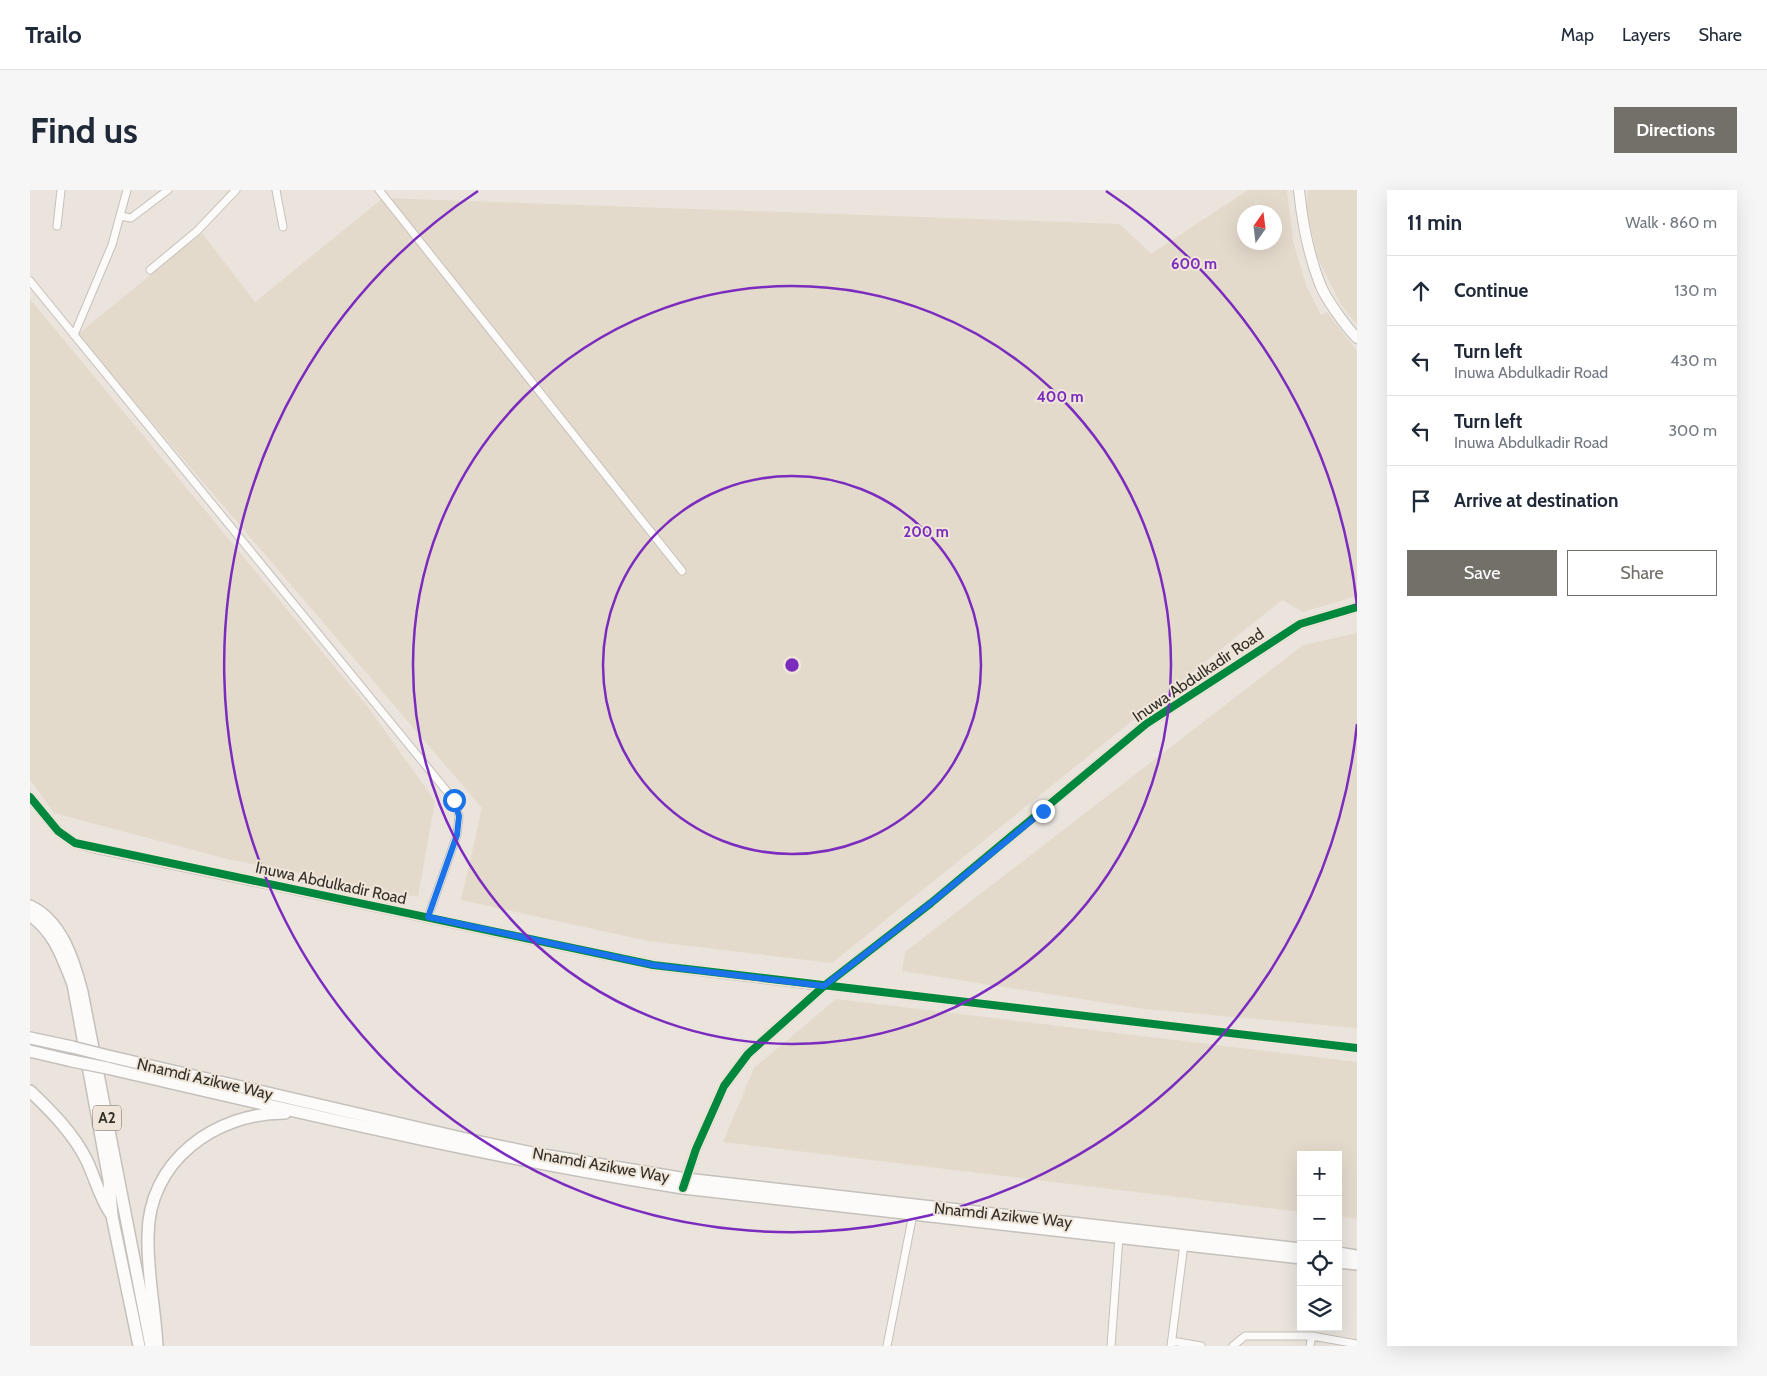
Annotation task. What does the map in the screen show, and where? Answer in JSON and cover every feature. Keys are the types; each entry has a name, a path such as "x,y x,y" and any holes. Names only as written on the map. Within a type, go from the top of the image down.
{"highway":[{"name":"A2","path":"30,906 38,910 58,931 72,957 82,992 151,1346"},
{"path":"30,915 42,924 52,937 62,955 73,984 109,1180 112,1216"},
{"name":"Nnamdi Azikwe Way","path":"30,1038 466,1139 685,1184 1297,1249"},
{"name":"Nnamdi Azikwe Way","path":"30,1051 446,1145 567,1169 913,1214 1297,1258"},
{"name":"A2","path":"30,1091 46,1106 67,1131 86,1159 107,1209 112,1216 139,1346"},
{"path":"157,1346 148,1236 152,1208 162,1180 178,1158 212,1130 254,1115 306,1113"},
{"path":"1342,1254 1357,1256"},
{"path":"1342,1262 1357,1264"}],"main road":[{"path":"1299,190 1305,232 1320,286 1349,330 1357,338"}],"street":[{"path":"57,226 61,190"},
{"path":"74,334 112,244 128,190"},
{"path":"120,216 131,218 168,190"},
{"path":"150,270 197,231 236,190"},
{"path":"276,190 283,227"},
{"path":"379,190 682,571"},
{"path":"30,281 454,800 459,816 457,835 428,917"},
{"name":"Inuwa Abdulkadir Road","path":"30,797 58,831 75,844 653,965 824,986 931,903 1146,724 1300,624 1357,606"},
{"path":"685,1184 696,1149 724,1086 748,1054 824,986 1357,1048"},
{"path":"887,1346 913,1214"},
{"path":"1111,1346 1119,1237"},
{"path":"1184,1244 1172,1344 1201,1346"},
{"path":"1243,1346 1244,1336"},
{"path":"1233,1346 1244,1336 1312,1336 1357,1344"},
{"path":"1310,1346 1312,1336"}],"shaded area":[{"path":"1248,190 1287,190 1293,241 1306,285 1321,315 1327,312 1357,351 1357,596 1303,612 1282,600 832,963 648,941 461,900 482,808 77,335 202,233 255,302 383,198 1120,224 1151,254"},
{"path":"1308,190 1357,190 1357,324 1341,305 1317,256 1306,206"},
{"path":"30,299 367,706 435,801 418,897 227,859 54,813 30,780"},
{"path":"1357,633 1357,1028 1145,1009 902,971 905,952 1303,645"},
{"path":"836,999 1357,1062 1357,1219 1342,1217 1342,1151 1297,1151 1297,1212 723,1142 754,1068"}],"cycle path":[{"path":"683,1188 696,1149 724,1086 748,1054 824,986 931,903 1146,724 1300,624 1357,607"},
{"path":"30,797 58,831 75,843 653,965 1357,1048"}],"route":[{"path":"454,800 459,816 457,835 428,917 653,965 824,986 931,903 1043,811"}]}
